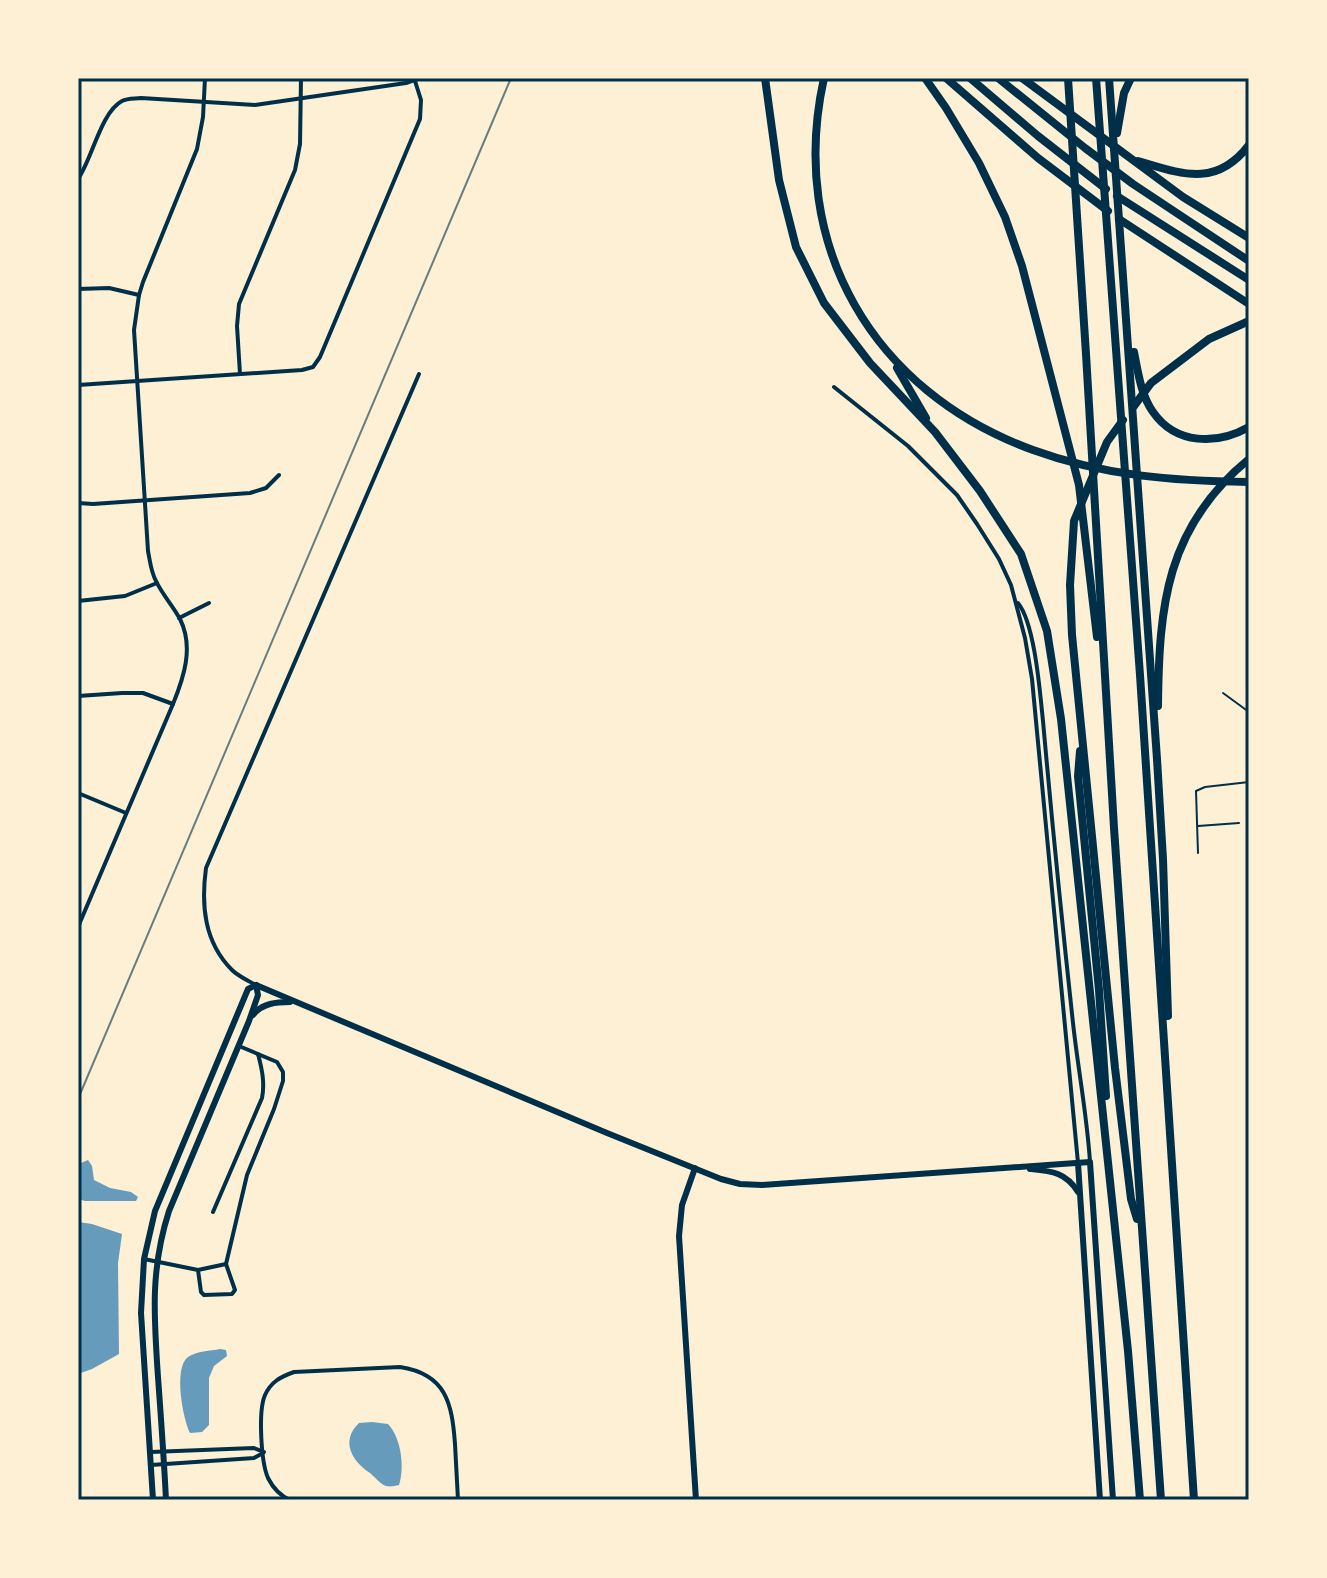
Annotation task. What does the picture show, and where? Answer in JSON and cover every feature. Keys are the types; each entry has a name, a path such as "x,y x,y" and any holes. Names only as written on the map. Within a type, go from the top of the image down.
{"highway":[{"path":"765,78 779,180 796,247 824,303 870,363 935,432 980,491 1021,554 1047,631 1061,719 1128,1351 1140,1500"},
{"path":"824,78 817,111 814,157 824,228 845,288 869,328 908,374 931,395 972,423 1053,457 1107,471 1147,477 1249,482"},
{"path":"925,78 979,163 1005,217 1022,266 1079,485 1106,702"},
{"path":"946,78 1038,158 1137,232 1249,304"},
{"path":"970,78 1038,136 1135,209 1249,280"},
{"path":"998,78 1133,184 1249,261"},
{"path":"1022,78 1183,197 1249,238"},
{"path":"1068,78 1106,702 1161,1500"},
{"path":"1096,78 1194,1500"},
{"path":"1109,78 1163,859 1171,1133"},
{"path":"1115,146 1124,93 1131,78"},
{"path":"1129,158 1176,173 1201,174 1227,166 1249,145"},
{"path":"1217,283 1249,312"},
{"path":"1127,308 1142,387 1152,412 1159,419 1179,434 1199,440 1226,438 1249,427"},
{"path":"1142,1235 1131,1199 1115,1068 1072,635 1070,585 1074,521 1107,442 1151,383 1209,339 1249,321"},
{"path":"886,350 935,432"},
{"path":"1157,759 1162,616 1171,574 1196,518 1222,484 1249,459"},
{"path":"1082,730 1078,776 1099,990 1111,1187"}],"street":[{"path":"78,927 183,680 187,660 179,618 157,583 148,551 134,330 139,295 197,149 205,103 205,78"},
{"path":"240,374 239,304 295,170 300,144 301,78"},
{"path":"78,179 106,120 118,104 126,100 141,98 255,105 417,79 421,100 420,119 320,357 313,367 78,385"},
{"path":"78,289 109,288 139,295"},
{"path":"419,374 206,868 203,893 209,934 233,972 256,985 727,1182 751,1185 1090,1162"},
{"path":"834,387 908,446 957,495 999,559 1016,601 1033,692 1078,1163 1100,1500"},
{"path":"78,503 255,492 266,488 279,475"},
{"path":"78,601 125,596 157,583"},
{"path":"1016,601 1023,609 1030,633 1041,704 1074,1038 1089,1134 1113,1500"},
{"path":"179,618 209,603"},
{"path":"78,696 143,693 173,704"},
{"path":"78,793 126,813"},
{"path":"166,1500 153,1306 156,1262 169,1211 249,1021 258,995 256,985"},
{"path":"153,1500 141,1313 144,1259 155,1211 172,1168 248,989 256,985"},
{"path":"249,1021 264,1006 296,1002"},
{"path":"198,1270 204,1295 232,1294 235,1290 226,1264 247,1175 283,1081 283,1072 277,1062 239,1046"},
{"path":"213,1212 262,1098 264,1090 258,1054"},
{"path":"1010,1167 1057,1172 1072,1183 1080,1198"},
{"path":"695,1168 682,1205 679,1236 696,1500"},
{"path":"144,1259 198,1270 226,1264"},
{"path":"290,1500 283,1498 267,1476 264,1452 261,1417 265,1396 277,1378 294,1372 400,1367 416,1370 434,1382 449,1402 453,1419 458,1500"},
{"path":"150,1452 254,1448 264,1452"},
{"path":"151,1465 254,1458 264,1452"}],"lane":[{"path":"1223,693 1249,712"},
{"path":"1198,853 1196,791 1205,787 1249,782"},
{"path":"1196,826 1239,823"}],"water":[{"path":"88,1160 94,1180 110,1188 131,1192 138,1197 136,1201 78,1199 78,1169 81,1163"},
{"path":"78,1222 122,1234 118,1263 119,1354 78,1374"},
{"path":"226,1350 227,1356 214,1366 209,1378 209,1425 202,1432 190,1433 181,1394 183,1363 195,1354"},
{"path":"359,1423 388,1424 396,1437 402,1462 399,1485 382,1484 358,1463 351,1450 349,1444 353,1430"}],"railway":[{"path":"78,1099 511,78"}]}
